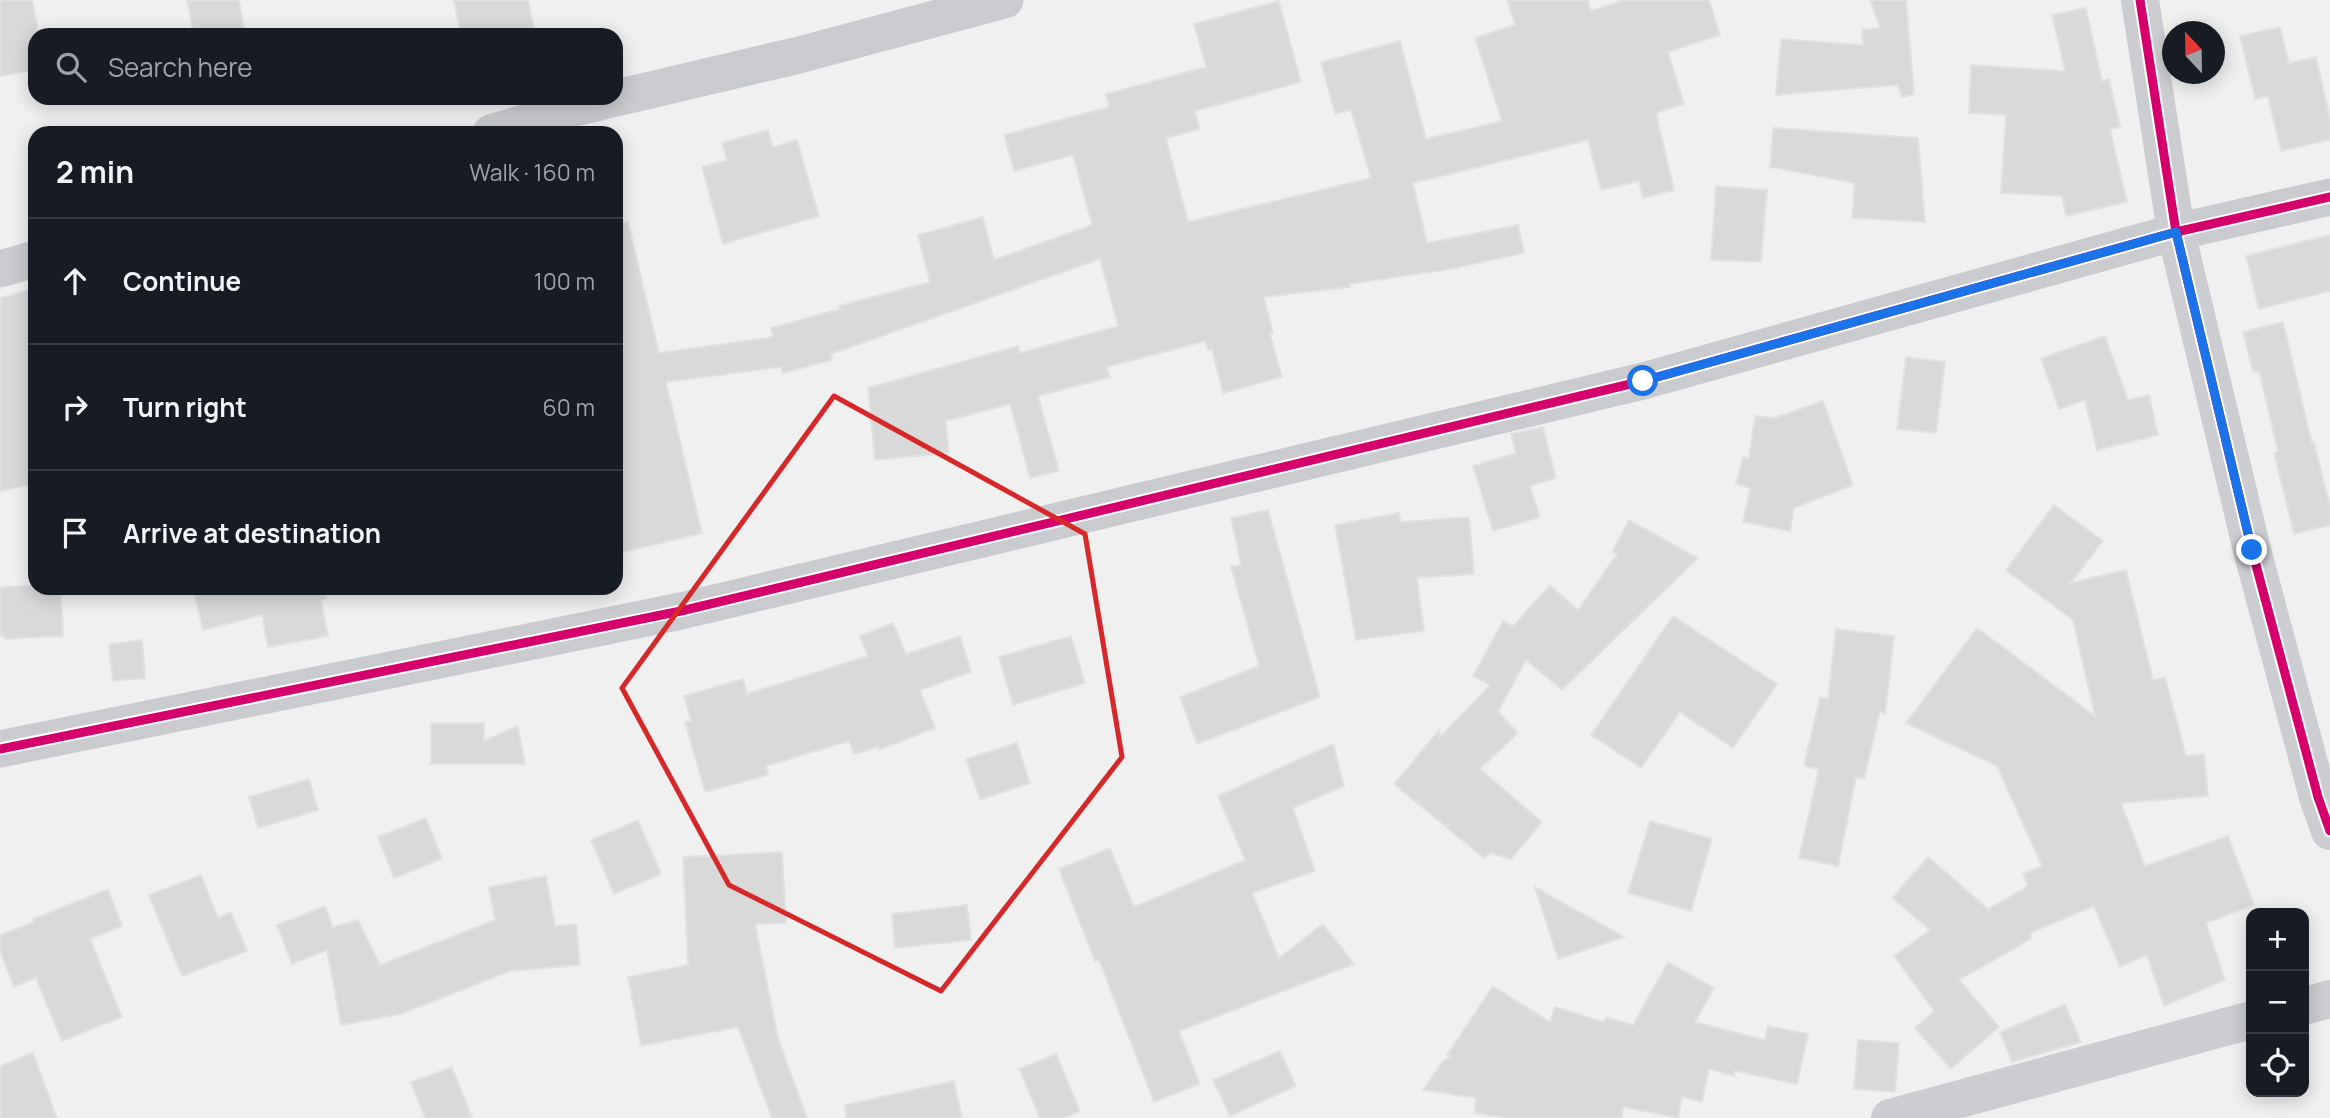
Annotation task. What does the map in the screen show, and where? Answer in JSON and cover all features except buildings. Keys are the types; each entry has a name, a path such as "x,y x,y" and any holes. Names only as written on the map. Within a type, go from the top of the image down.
{"street":[{"path":"623,96 799,55 1005,0"},
{"path":"2140,0 2176,232 2252,550 2318,797 2330,831"},
{"path":"514,126 587,105"},
{"path":"0,749 681,611 1643,381 2176,232 2330,197"},
{"path":"0,269 28,261"},
{"path":"2309,1005 2330,999"},
{"path":"1890,1118 2246,1021"}],"highlighted area":[{"path":"834,396 1085,534 1122,757 941,991 729,885 622,688"}],"cycle path":[{"path":"2140,0 2176,232 2252,550 2318,797 2330,831"},
{"path":"0,749 681,611 1643,381 2176,232 2330,197"}],"route":[{"path":"1643,381 2176,232 2252,550"}]}
